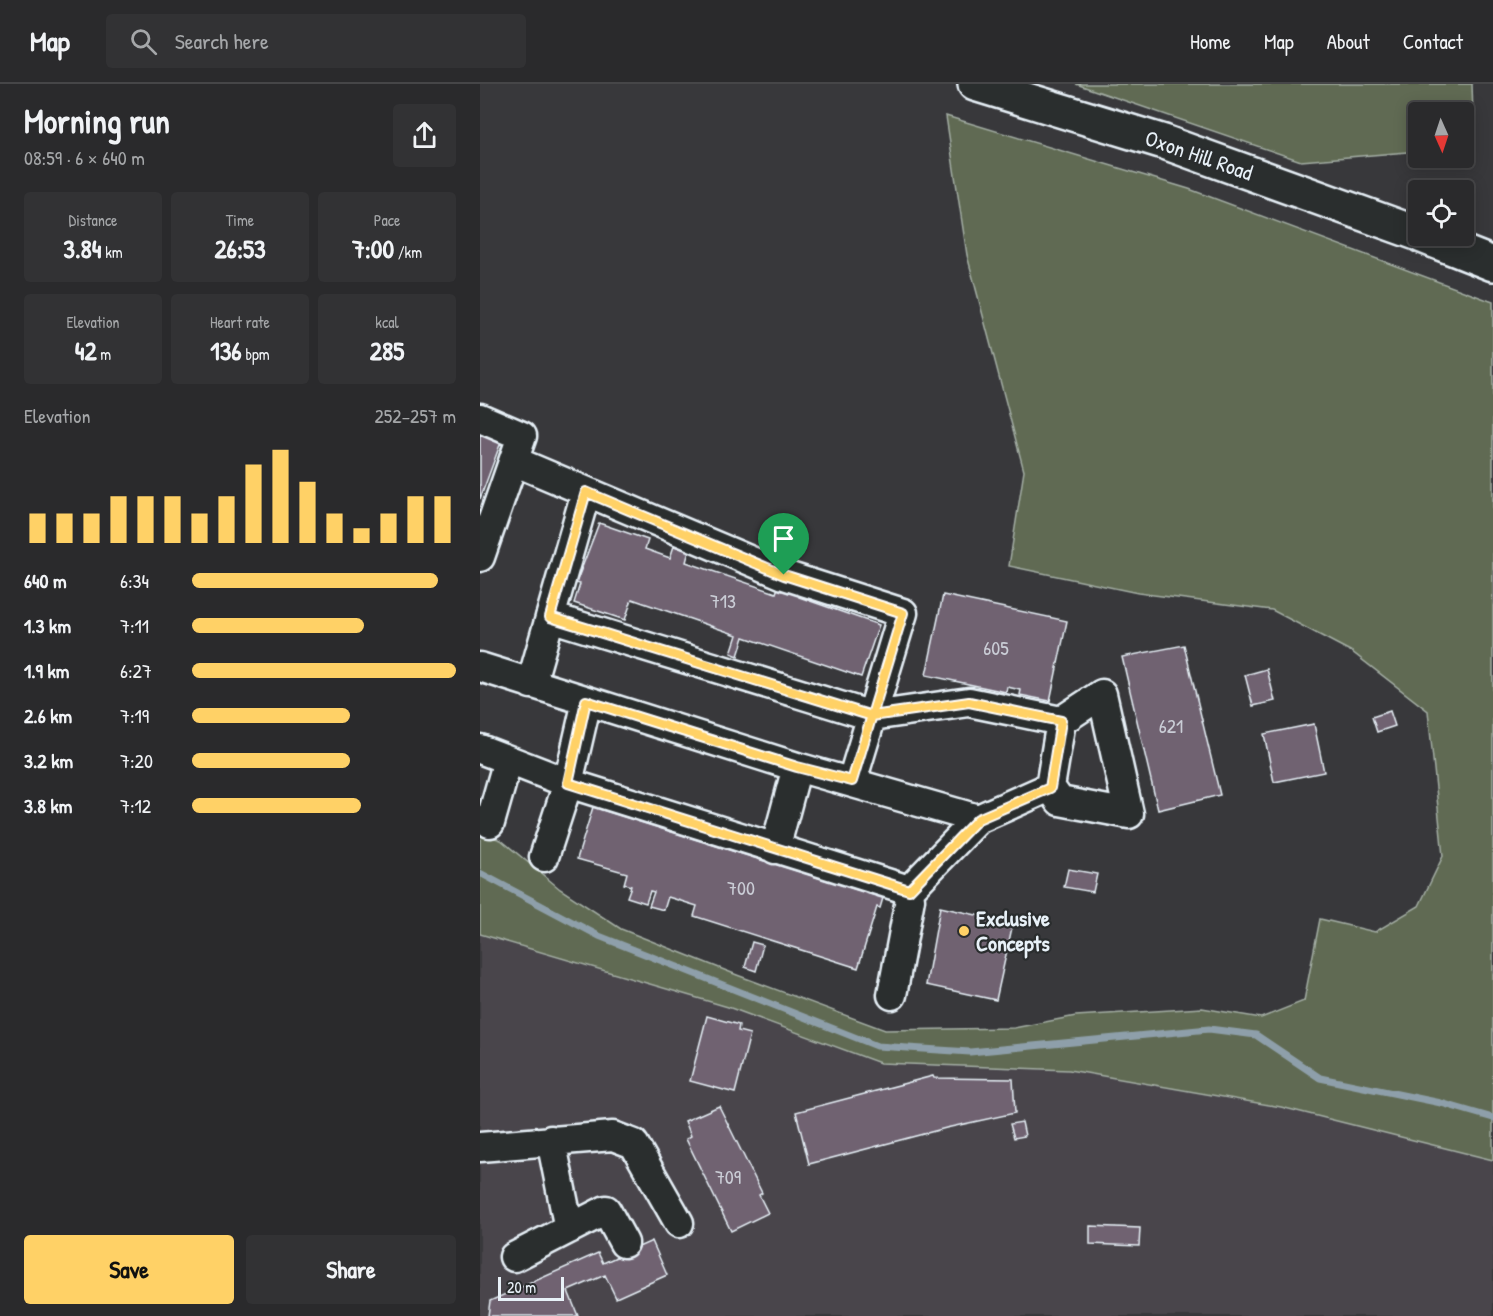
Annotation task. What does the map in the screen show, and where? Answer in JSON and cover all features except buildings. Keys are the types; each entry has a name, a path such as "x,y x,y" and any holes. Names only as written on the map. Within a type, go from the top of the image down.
{"main road":[{"name":"Oxon Hill Road","path":"975,84 1164,142 1408,231"},
{"name":"Oxon Hill Road","path":"1448,246 1493,264"}],"street":[{"path":"480,418 522,436 480,556"},
{"path":"514,461 784,575 903,613 852,781"},
{"path":"531,684 586,492"},
{"path":"550,617 872,716 969,702 1061,721 1102,694 1129,814 1060,801 1050,788 1061,721"},
{"path":"480,667 797,767 978,819"},
{"path":"544,857 568,783 586,701"},
{"path":"480,750 568,783 909,890"},
{"path":"490,823 508,760"},
{"path":"775,849 797,767"},
{"path":"909,890 978,819 1050,788"},
{"path":"892,995 910,899 909,890"},
{"path":"480,1147 613,1136 634,1144 679,1223"},
{"path":"551,1140 569,1229"},
{"path":"514,1257 606,1210 624,1243"}],"shaded area":[{"path":"480,934 728,1007 880,1063 1069,1070 1281,1107 1493,1160 1493,1316 480,1316"}],"green space":[{"path":"1076,84 1472,84 1473,102 1408,102 1408,152 1301,161"},
{"path":"946,116 1189,189 1493,302 1493,1160 1281,1107 1069,1070 880,1063 728,1007 480,934 480,833 501,840 560,889 621,929 885,1030 1014,1028 1076,1016 1202,1008 1261,1018 1304,1001 1320,919 1375,932 1419,906 1443,856 1428,711 1352,652 1272,610 1138,593 1009,566 1024,471 967,255"}],"waterway":[{"path":"480,873 599,936 877,1046 970,1052 1209,1029 1256,1035 1320,1078 1441,1103 1493,1118"}],"place":[{"name":"Exclusive Concepts","path":"964,931"}],"route":[{"path":"784,575 586,492 550,617 872,716 969,702 1061,721 1050,788 978,819 909,890 568,783 586,701 797,767 852,781 872,716 903,613 784,575"}]}
